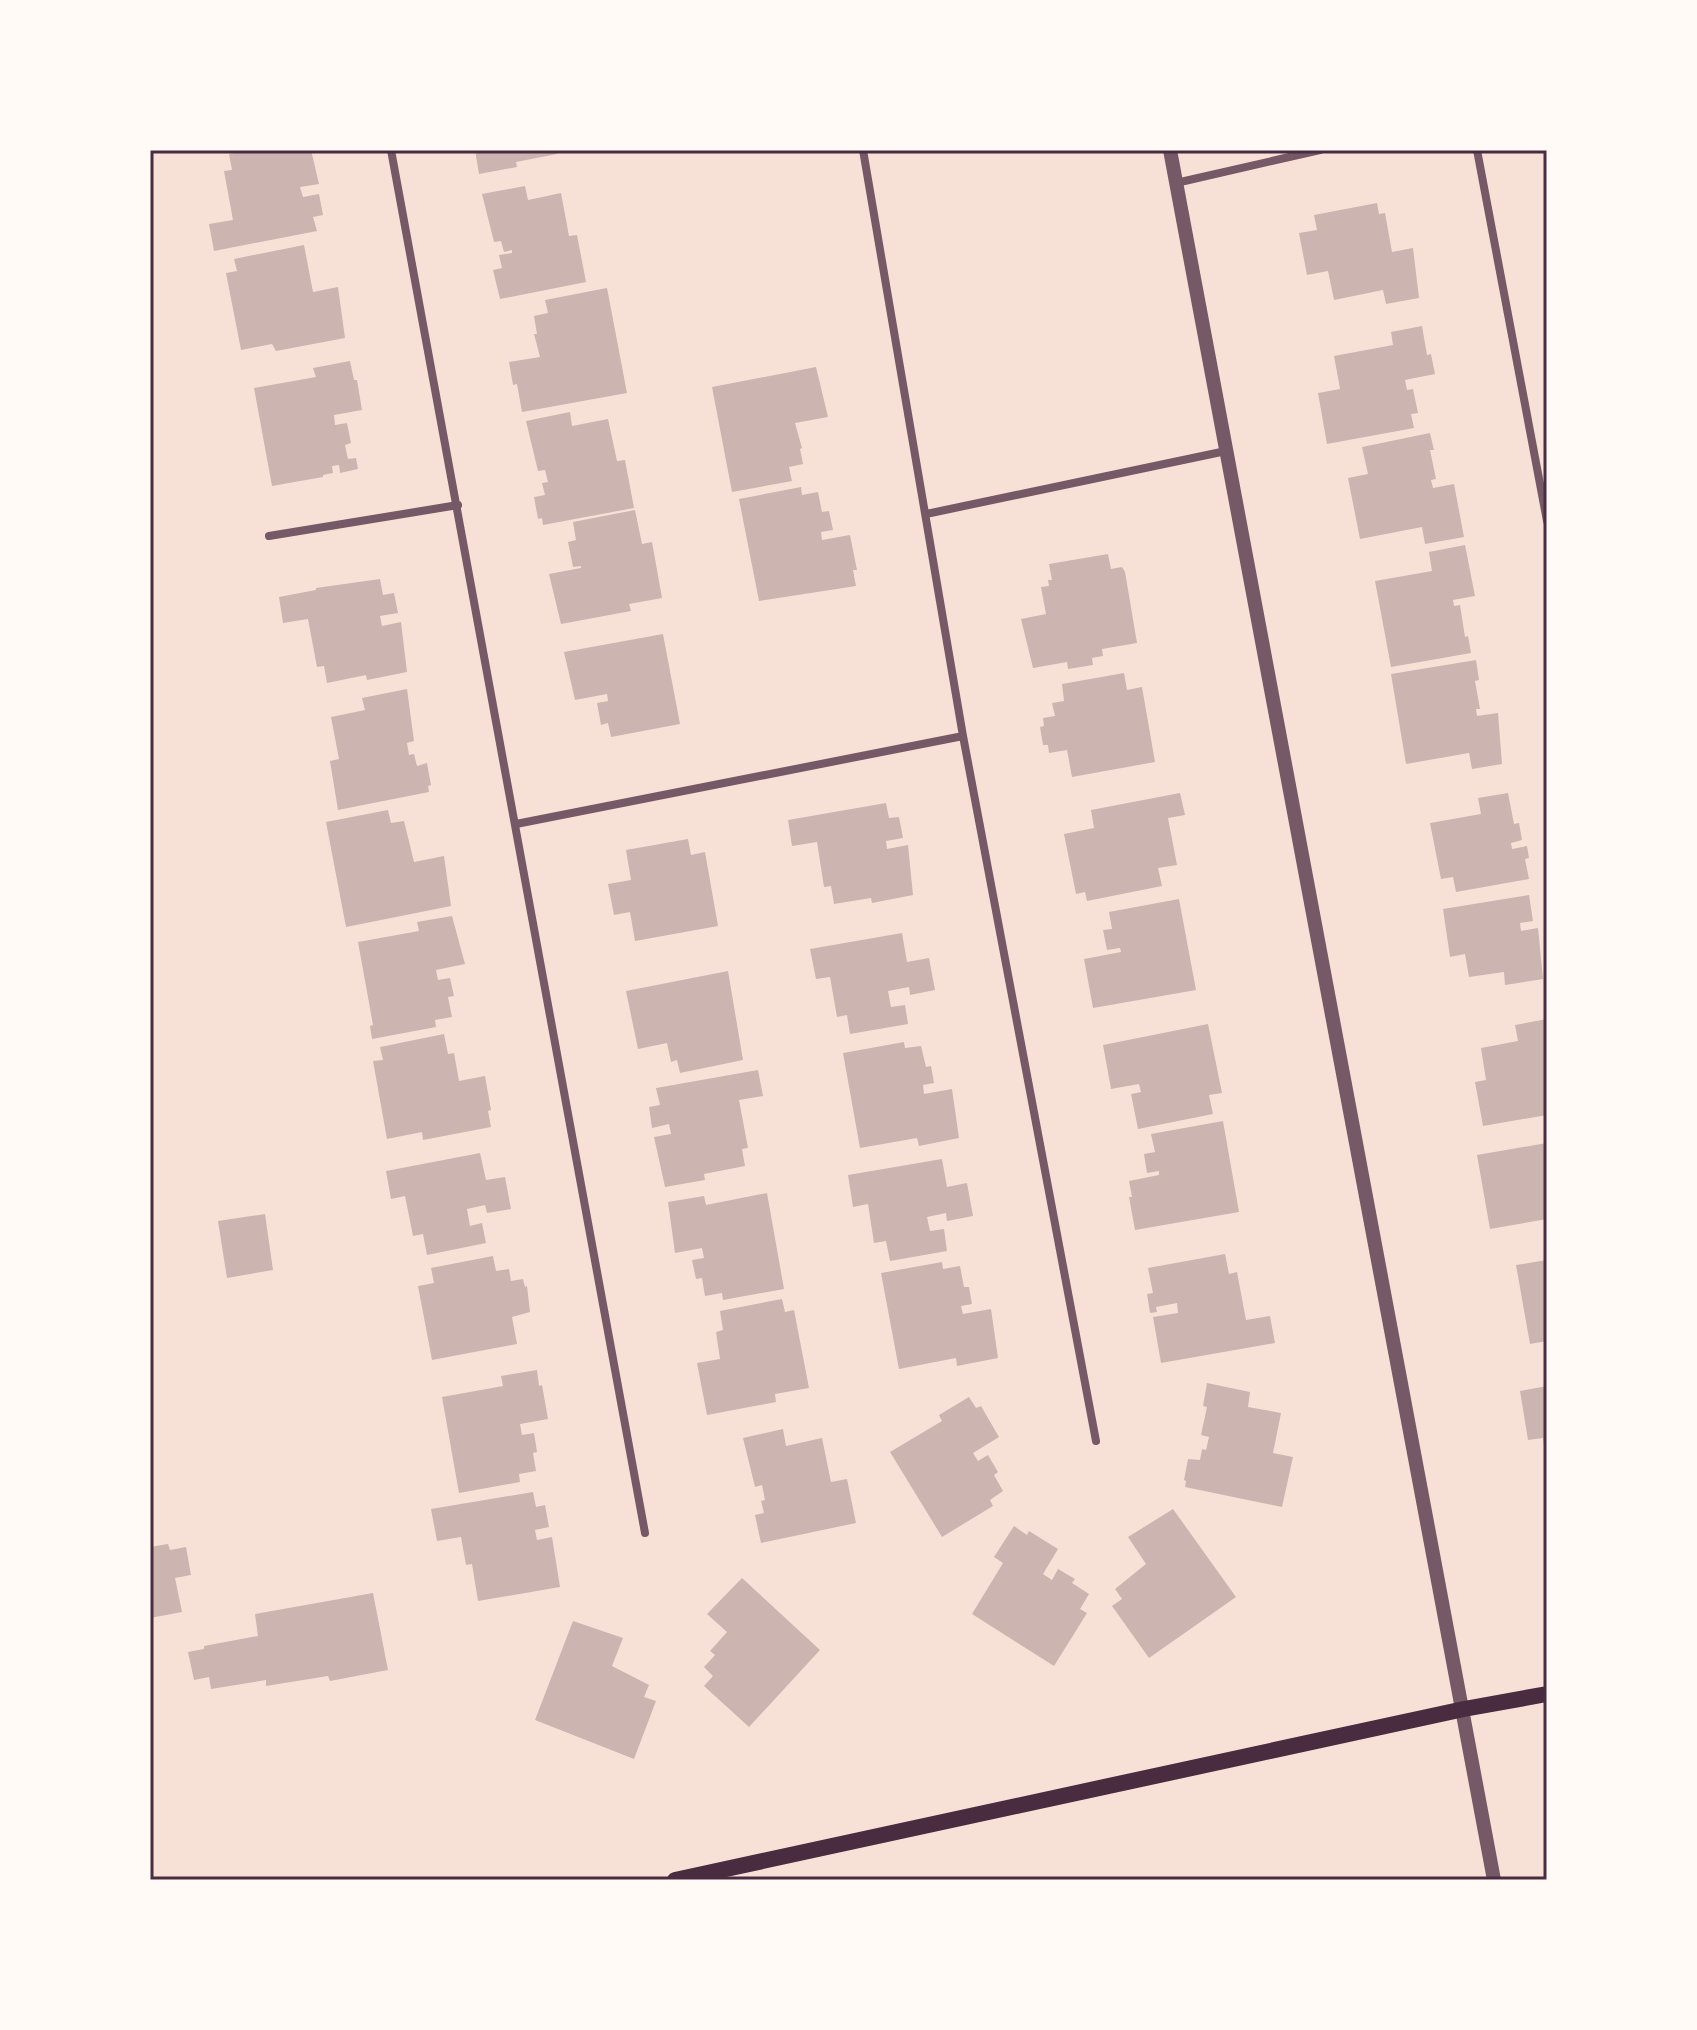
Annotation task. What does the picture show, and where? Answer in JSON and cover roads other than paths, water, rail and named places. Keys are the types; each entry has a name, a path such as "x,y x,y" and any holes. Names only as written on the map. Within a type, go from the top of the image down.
{"main road":[{"path":"675,1880 1464,1709 1547,1694"}],"street":[{"path":"391,150 645,1533"},
{"path":"863,150 963,736 1096,1441"},
{"path":"1170,150 1494,1880"},
{"path":"1176,183 1320,150"},
{"path":"1477,150 1547,521"},
{"path":"926,514 1226,451"},
{"path":"269,536 458,505"},
{"path":"516,824 963,736"}]}
